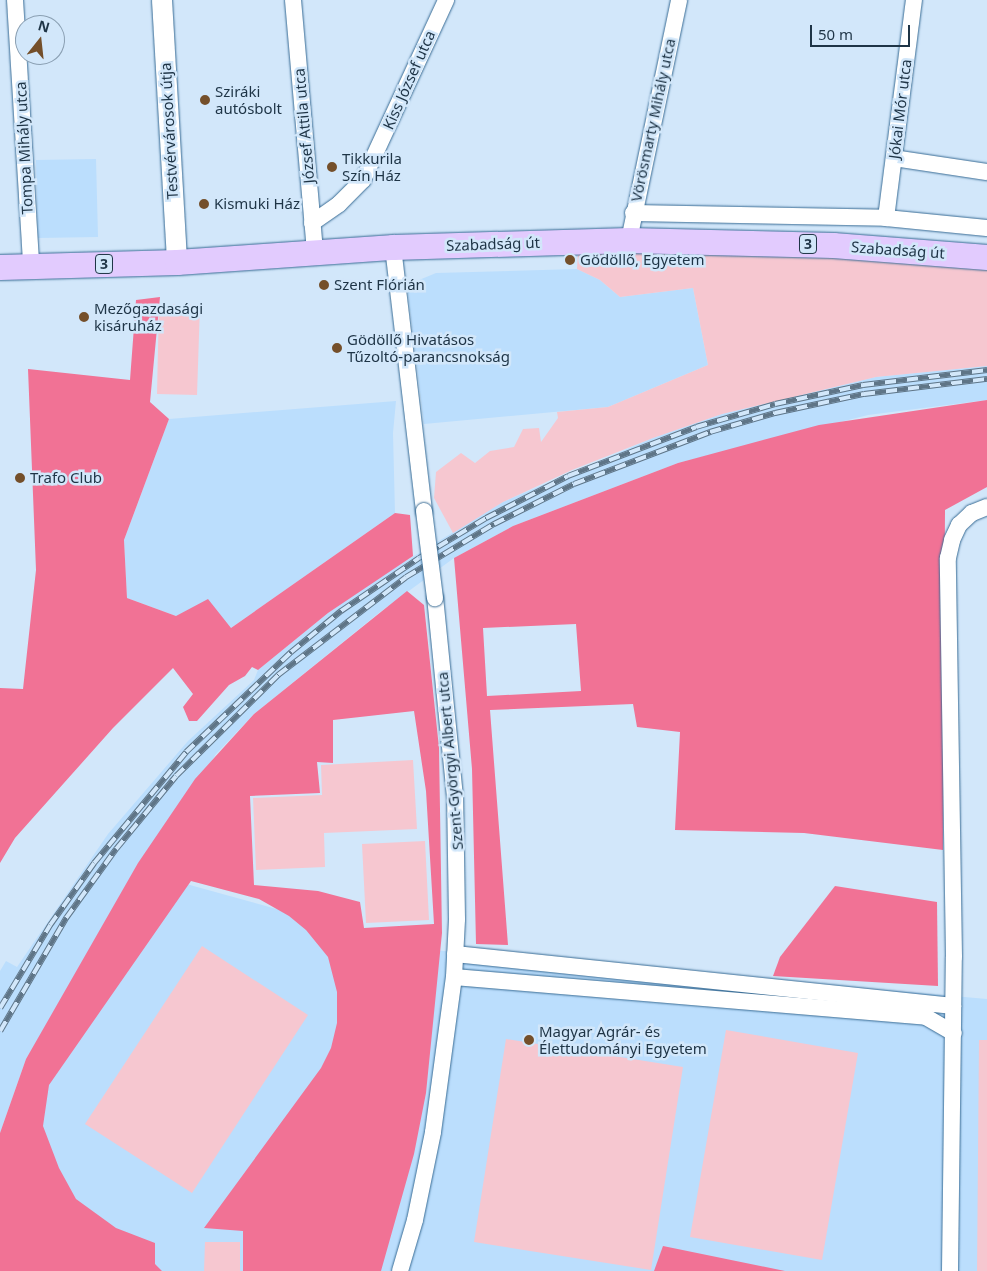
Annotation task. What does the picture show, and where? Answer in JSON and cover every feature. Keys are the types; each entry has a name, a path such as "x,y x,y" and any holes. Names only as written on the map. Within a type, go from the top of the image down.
{"main road":[{"name":"Szabadság út","path":"0,267 177,262 393,247 629,240 833,245 987,257"}],"street":[{"name":"Tompa Mihály utca","path":"15,0 30,266"},
{"name":"Testvérvárosok útja","path":"162,0 177,262"},
{"name":"József Attila utca","path":"293,0 314,252"},
{"name":"Kiss József utca","path":"312,223 339,204 363,180 446,0"},
{"name":"Vörösmarty Mihály utca","path":"629,240 679,0"},
{"name":"Jókai Mór utca","path":"886,218 914,0"},
{"path":"894,158 987,172"},
{"name":"Szabadság út","path":"634,213 886,218 987,228"},
{"name":"Szent-Györgyi Albert utca","path":"393,247 435,598 455,797 459,881 454,977 425,1176 400,1271"},
{"path":"950,1271 954,1034 948,558 952,540 959,525 972,513 987,507"},
{"path":"455,954 519,961 926,1017 954,1034"},
{"path":"519,961 520,981"},
{"path":"454,977 953,1006"}],"shaded area":[{"path":"96,159 98,237 38,238 36,160"},
{"path":"735,247 987,264 987,366 876,377 722,414 653,438 572,470 503,502 453,533 434,498 436,472 461,453 475,463 490,451 514,447 523,429 539,428 541,442 558,418 557,412 608,407 708,365 693,288 620,297 600,280 577,269 578,252"},
{"path":"577,269 600,280 620,297 693,288 708,365 608,407 424,424 407,285 436,273"},
{"path":"160,297 150,402 169,419 124,540 127,598 176,616 208,599 231,628 395,513 410,515 413,556 328,613 258,670 252,667 245,676 229,685 197,721 189,721 183,707 193,694 173,668 113,728 15,838 0,863 0,688 23,689 36,570 28,369 130,380 136,300"},
{"path":"159,304 200,305 197,395 157,394"},
{"path":"987,366 987,400 868,415 678,463 513,526 454,558 380,612 254,714 216,754 26,1059 0,1133 0,971 6,961 17,967 108,834 188,741 254,680 258,670 328,613 373,581 503,502 653,438 722,414 876,377"},
{"path":"987,400 987,487 945,510 943,850 804,833 675,830 680,732 637,727 633,704 490,710 508,945 476,944 472,769 454,558 513,526 678,463 819,425","holes":["576,624 581,691 487,696 483,628"]},
{"path":"396,401 393,433 395,513 231,628 176,616 127,598 124,540 169,419"},
{"path":"407,591 424,605 439,748 442,933 426,1093 414,1154 381,1271 243,1271 243,1231 204,1228 321,1068 331,1048 337,1023 337,992 328,957 306,930 289,916 259,899 191,881 49,1085 43,1126 59,1168 76,1199 116,1228 155,1243 155,1264 162,1271 0,1271 0,1133 26,1059 138,863 195,779 254,714","holes":["414,711 426,791 434,924 364,928 360,902 318,891 254,885 250,796 320,793 317,762 333,763 333,720"]},
{"path":"413,760 417,829 324,833 325,867 256,870 253,798 322,795 321,765"},
{"path":"425,841 429,920 366,923 362,844"},
{"name":"Magyar Agrár- és Élettudományi Egyetem","path":"179,882 421,949 987,999 987,1271 0,1271 44,1080"},
{"path":"835,886 937,902 938,986 773,976 780,957"},
{"path":"202,946 308,1015 192,1193 85,1124"},
{"path":"726,1030 858,1053 822,1260 690,1237"},
{"path":"506,1039 683,1067 651,1270 474,1242"},
{"path":"979,1040 987,1040 987,1271 977,1271"},
{"path":"205,1242 240,1242 240,1271 204,1271"},
{"path":"663,1246 785,1271 654,1271"}],"railway":[{"path":"0,1008 50,925 94,863 186,752 291,652 341,611 419,558 486,518 568,476 696,427 775,404 863,385 987,370"},
{"path":"0,1031 66,918 116,849 176,776 278,675 406,577 494,524 574,484 710,432 775,413 864,394 987,379"}],"place":[{"name":"Sziráki autósbolt","path":"205,100"},
{"name":"Tikkurila Szín Ház","path":"332,167"},
{"name":"Kismuki Ház","path":"204,204"},
{"name":"Gödöllő, Egyetem","path":"570,260"},
{"name":"Szent Flórián","path":"324,285"},
{"name":"Mezőgazdasági kisáruház","path":"84,317"},
{"name":"Gödöllő Hivatásos Tűzoltó-parancsnokság","path":"337,348"},
{"name":"Trafo Club","path":"20,478"},
{"name":"Magyar Agrár- és Élettudományi Egyetem","path":"529,1040"}]}
